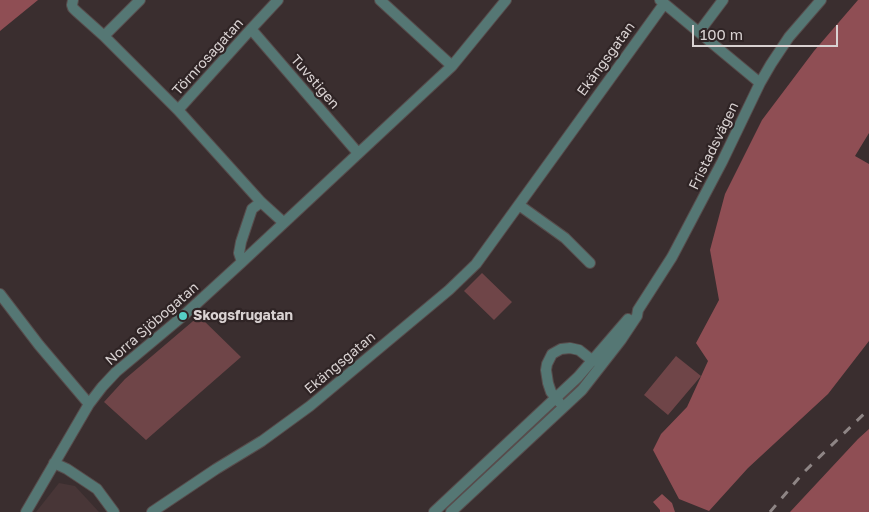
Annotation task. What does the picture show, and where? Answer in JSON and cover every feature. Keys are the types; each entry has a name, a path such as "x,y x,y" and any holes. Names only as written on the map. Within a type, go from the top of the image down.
{"street":[{"path":"104,36 140,0"},
{"name":"Törnrosagatan","path":"178,110 278,0"},
{"path":"380,0 452,66"},
{"name":"Norra Sjöbogatan","path":"26,512 89,404 116,372 183,316 452,66 506,0"},
{"path":"699,32 723,0"},
{"name":"Fristadsvägen","path":"451,512 582,390 637,316 638,310 672,257 689,226 771,64 789,37 821,0"},
{"path":"72,2 76,11 104,36 178,110 261,202 283,222"},
{"path":"662,2 760,84"},
{"name":"Ekängsgatan","path":"152,512 262,441 310,406 449,290 476,264 662,2"},
{"name":"Tuvstigen","path":"250,29 358,153"},
{"path":"242,262 239,252 241,242 252,209 261,202"},
{"path":"519,205 565,238 590,263"},
{"path":"0,294 39,346 89,404"},
{"name":"Fristadsvägen","path":"434,512 518,432 556,399 593,360 632,314 638,310"},
{"path":"564,407 550,392 546,370 552,354 560,348 570,348 579,350 593,360"},
{"path":"54,462 98,489 114,512"}],"shaded area":[{"path":"0,0 38,0 0,31"},
{"path":"858,0 869,0 869,133 855,156 869,164 869,341 828,394 748,468 709,511 679,499 653,450 661,434 687,407 708,361 696,343 719,300 710,250 725,194 762,120 814,51"},
{"path":"482,273 512,302 494,320 464,291"},
{"path":"199,316 241,357 146,440 104,402 125,379"},
{"path":"676,356 701,376 668,415 644,395"},
{"path":"869,429 869,512 790,512 858,439"},
{"path":"59,483 75,486 99,512 36,512"},
{"path":"662,494 672,503 675,512 660,512 653,502"}],"railway":[{"path":"770,512 804,472 869,409"}],"place":[{"name":"Skogsfrugatan","path":"183,316"}]}
